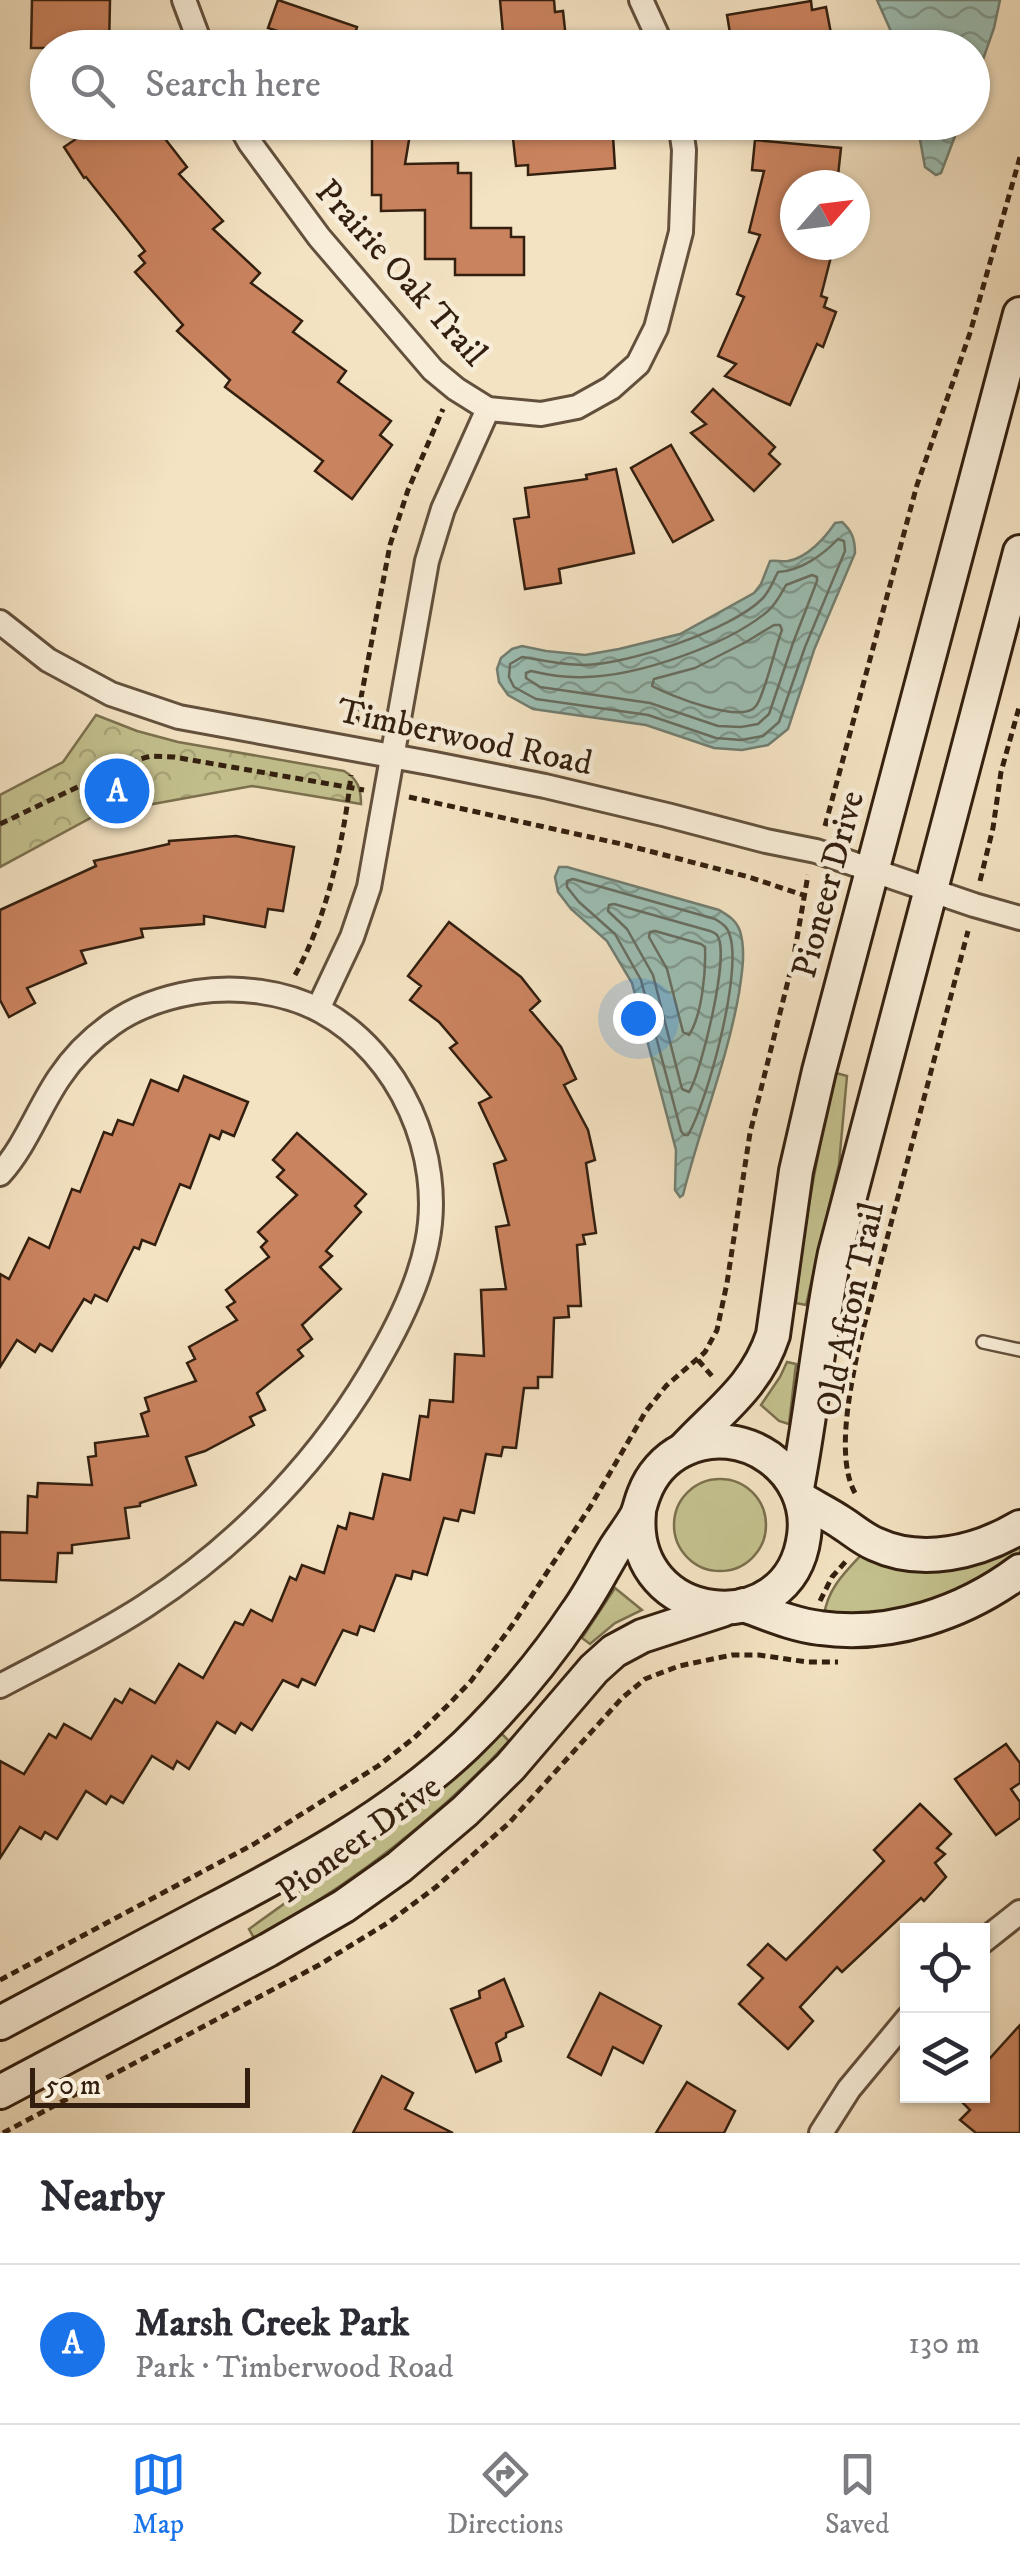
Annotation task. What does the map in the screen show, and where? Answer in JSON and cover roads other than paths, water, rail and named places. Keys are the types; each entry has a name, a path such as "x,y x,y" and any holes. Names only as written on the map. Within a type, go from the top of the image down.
{"street":[{"path":"184,0 195,30"},
{"path":"641,0 656,30"},
{"name":"Prairie Oak Trail","path":"249,140 318,237 433,370 456,390 488,409 541,414 577,408 611,388 638,364 656,328 681,232 683,140"},
{"name":"Pioneer Drive","path":"683,1450 751,1382 774,1335 802,1146 1020,314"},
{"name":"Prairie Oak Trail","path":"318,1009 364,908 427,561 444,508 488,409"},
{"path":"798,1494 822,1320 836,1253 1020,552"},
{"name":"Timberwood Road","path":"0,622 48,660 111,694 179,716 545,786 816,851 1020,918"},
{"path":"0,1174 28,1136 68,1066 94,1038 154,1002 202,991 245,990 318,1009 346,1028 380,1061 407,1102 424,1148 431,1199 430,1229 419,1272 401,1316 343,1416 292,1480 191,1574 145,1606 0,1686"},
{"path":"735,1607 761,1599 793,1568 804,1535 804,1517 798,1494 776,1462 748,1445 714,1441 683,1450 662,1466 650,1480 638,1512 640,1546 656,1577 682,1599 703,1607 735,1607 817,1628 868,1628 927,1618 975,1599 1020,1571"},
{"path":"798,1494 864,1538 891,1550 954,1553 1020,1527"},
{"name":"Pioneer Drive","path":"0,2022 316,1855 416,1788 489,1722 532,1673 580,1608 638,1512"},
{"name":"Pioneer Drive","path":"0,2092 344,1906 465,1812 510,1767 594,1668 614,1651 642,1636 735,1607"},
{"path":"990,1936 1020,1912"},
{"path":"821,2133 849,2089 900,2028"}],"lane":[{"path":"984,1342 1020,1350"}],"water":[{"path":"877,0 1000,0 990,39 990,30 890,30"},
{"path":"920,140 954,140 941,173 936,175 925,167"},
{"path":"842,522 852,536 855,553 814,650 788,729 768,745 742,750 714,748 646,725 533,709 508,695 499,682 497,669 501,658 522,646 585,655 680,634 754,593 770,561 802,556 835,523"},
{"path":"559,867 719,910 740,931 743,962 734,1019 680,1197 675,1190 676,1150 632,983 607,941 558,892 555,877"}],"place":[{"name":"Marsh Creek Park","path":"117,791"}]}
